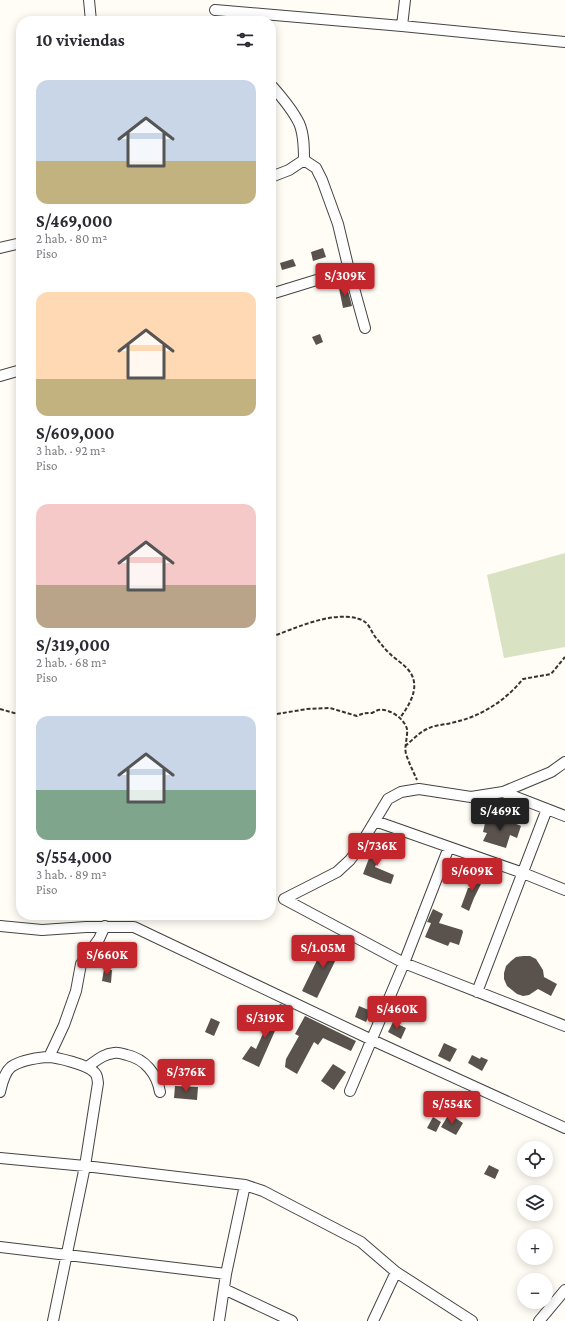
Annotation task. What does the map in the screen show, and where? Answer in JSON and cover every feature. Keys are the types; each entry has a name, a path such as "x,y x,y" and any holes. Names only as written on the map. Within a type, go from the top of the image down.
{"street":[{"path":"89,0 91,16"},
{"path":"402,26 405,0"},
{"path":"215,10 565,42"},
{"path":"276,91 299,123 303,140 304,160"},
{"path":"276,175 289,170 304,160"},
{"path":"304,160 316,168 338,224 365,328"},
{"path":"0,248 16,244"},
{"path":"276,292 349,270"},
{"path":"0,376 16,371"},
{"path":"565,762 551,772 503,792 471,797 419,790 401,792 388,799 358,849 350,860 337,872 284,899 404,963 565,1026"},
{"path":"503,792 565,816"},
{"path":"477,992 548,809"},
{"path":"375,821 523,873 565,890"},
{"path":"350,1091 404,963 449,847"},
{"path":"0,926 42,930 105,926 134,927 372,1040 565,1128"},
{"path":"49,1057 64,1025 76,991 81,964 99,939 105,926"},
{"path":"87,1067 101,1057 116,1052 134,1057 149,1068 158,1084 160,1092"},
{"path":"0,1092 4,1077 10,1068 22,1062 36,1058 49,1057 83,1065 93,1071 97,1076 98,1083 84,1166 53,1321"},
{"path":"0,1158 84,1166 245,1185 263,1191 361,1242 396,1272 467,1320"},
{"path":"218,1321 226,1274 245,1185"},
{"path":"0,1247 226,1274"},
{"path":"373,1321 396,1272"},
{"path":"224,1289 292,1321"},
{"path":"539,1321 565,1290"}],"path":[{"path":"276,635 337,616 357,618 366,622 372,633 384,647 405,665 412,675 415,683 409,704 400,718"},
{"path":"405,746 428,728 450,724 482,713 499,703 515,689 523,679 552,674 565,657"},
{"path":"276,714 307,709 330,708 357,716 364,712 373,713 378,710 389,712 402,719 407,731 405,746 409,764 417,779 413,790"},
{"path":"0,709 16,714"}],"green space":[{"path":"565,553 565,647 504,658 487,575"}],"building":[{"path":"323,248 326,257 313,261 311,252"},
{"path":"293,259 296,266 282,270 280,263"},
{"path":"347,287 352,306 343,308 339,288"},
{"path":"320,334 323,342 316,345 312,337"},
{"path":"500,817 521,826 517,838 510,835 506,848 483,841 487,833 483,832 486,819 498,822"},
{"path":"374,845 383,848 375,867 394,875 391,884 363,874"},
{"path":"474,875 484,878 469,911 461,907"},
{"path":"433,909 443,914 439,923 462,930 463,932 459,945 450,942 448,946 425,937 431,923 427,922"},
{"path":"336,936 345,941 317,998 302,991 318,958 323,961"},
{"path":"530,956 536,959 543,970 544,977 557,984 551,996 538,989 529,995 523,996 517,994 507,986 504,979 506,966 516,957"},
{"path":"104,969 112,970 111,983 102,981"},
{"path":"280,1004 286,1006 259,1067 242,1059 251,1046 256,1049 270,1018"},
{"path":"359,1006 371,1011 366,1022 355,1017"},
{"path":"305,1016 356,1041 351,1051 323,1038 318,1045 314,1042 297,1074 285,1067 286,1059 299,1036 295,1034"},
{"path":"211,1018 220,1022 214,1036 205,1032"},
{"path":"393,1022 406,1028 401,1039 388,1032"},
{"path":"444,1043 457,1049 450,1062 438,1056"},
{"path":"472,1055 480,1059 481,1057 488,1060 482,1071 468,1063"},
{"path":"333,1064 346,1072 334,1090 321,1081"},
{"path":"175,1086 198,1087 197,1100 174,1098"},
{"path":"449,1114 463,1123 456,1135 441,1127"},
{"path":"433,1117 441,1122 436,1132 427,1128"},
{"path":"489,1165 499,1170 495,1179 484,1174"}]}
